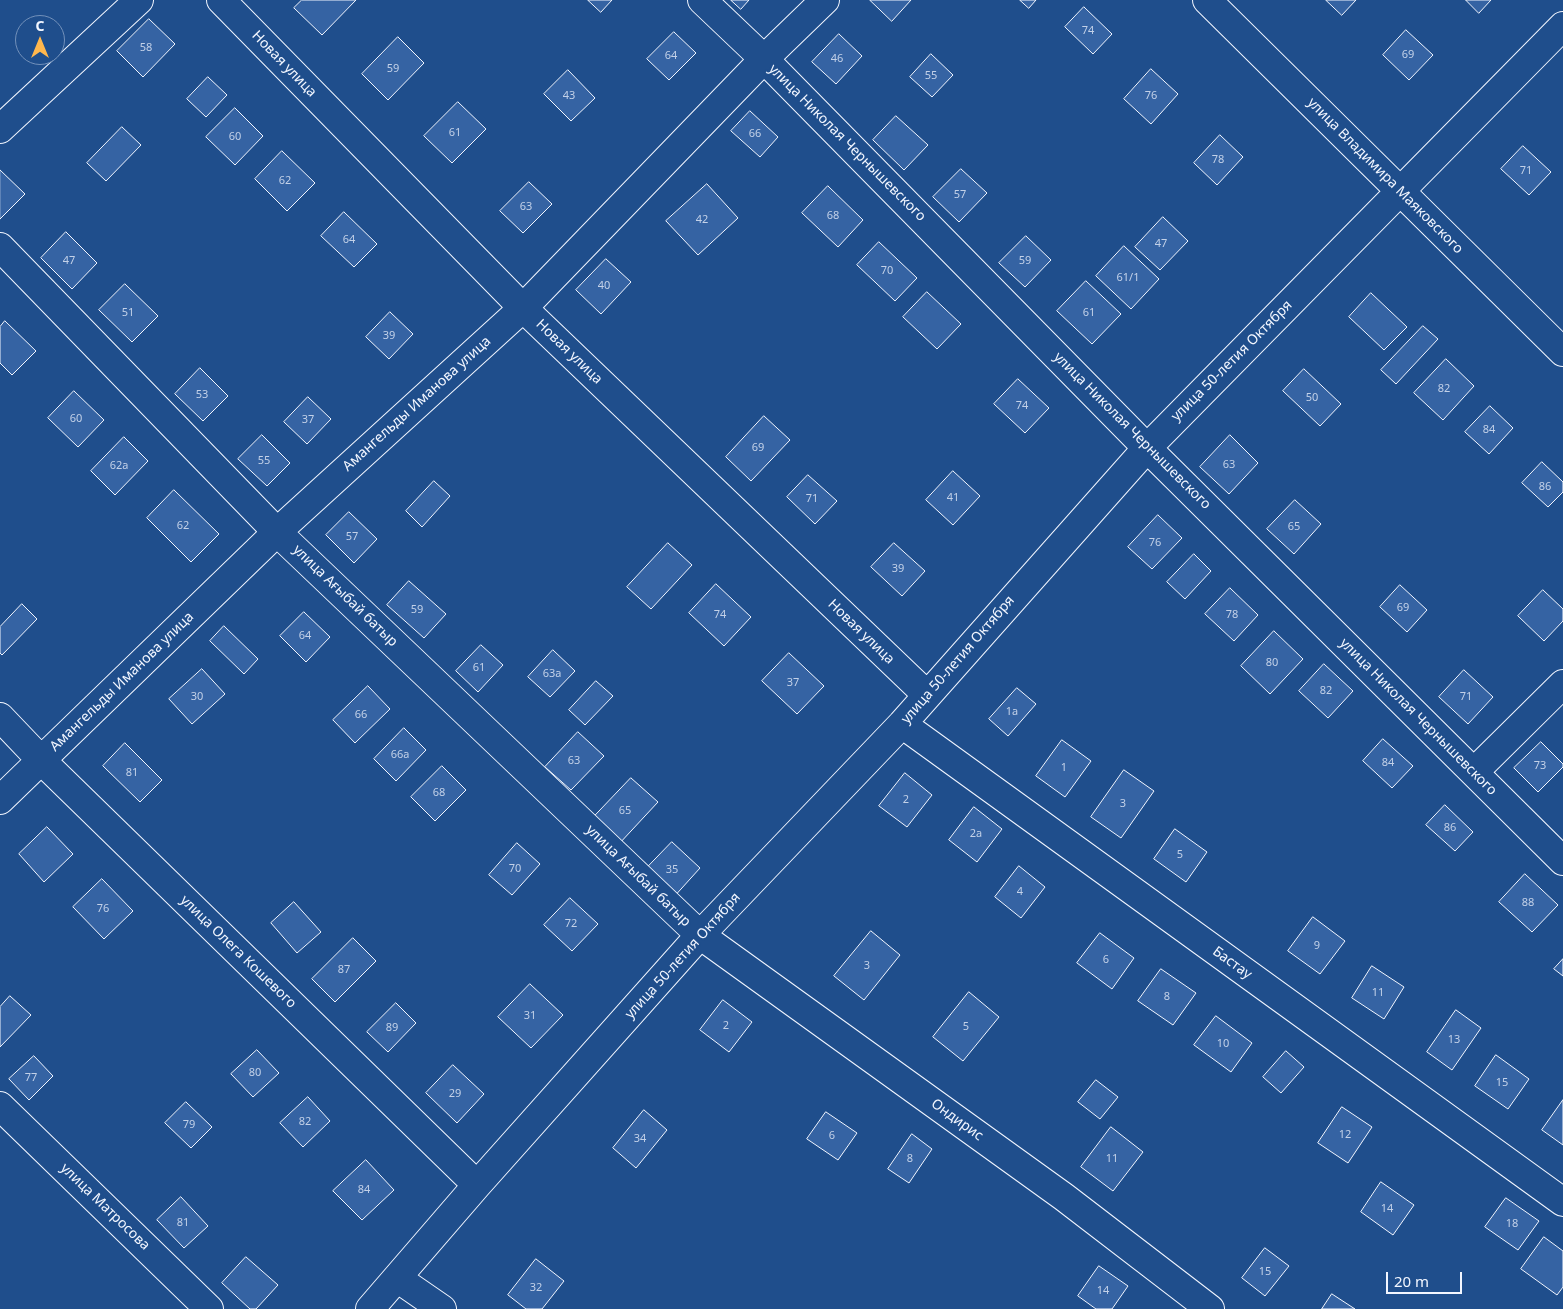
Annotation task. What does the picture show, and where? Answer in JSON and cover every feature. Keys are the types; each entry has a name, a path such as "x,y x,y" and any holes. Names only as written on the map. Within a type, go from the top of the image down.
{"street":[{"path":"0,129 139,0"},
{"name":"Новая улица","path":"220,0 523,308 926,694"},
{"name":"улица Николая Чернышевского","path":"702,0 764,59 1147,448 1563,861"},
{"name":"Амангельды Иманова улица","path":"0,800 277,532 523,308 764,59 825,0"},
{"name":"улица Владимира Маяковского","path":"1207,0 1563,352"},
{"name":"улица 50-летия Октября","path":"370,1309 700,935 902,724 926,694 1147,448 1563,26"},
{"name":"улица Ағыбай батыр","path":"0,247 277,532 700,935"},
{"path":"1474,772 1563,684"},
{"name":"улица Олега Кошевого","path":"0,717 41,760 478,1186"},
{"name":"Бастау","path":"902,724 1563,1202"},
{"name":"Ондирис","path":"700,935 1064,1197 1210,1309"},
{"name":"улица Матросова","path":"0,1106 209,1309"},
{"path":"397,1278 442,1309"}],"building":[{"path":"302,0 356,0 322,35 294,8"},
{"path":"588,0 612,0 601,12"},
{"path":"731,0 749,0 741,9"},
{"path":"870,0 911,0 892,21"},
{"path":"1020,0 1036,0 1029,8"},
{"path":"1326,0 1356,0 1342,15"},
{"path":"1466,0 1491,0 1479,13"},
{"path":"1084,7 1112,34 1093,54 1065,27"},
{"path":"149,19 175,44 143,77 117,51"},
{"path":"1406,30 1433,55 1409,80 1383,55"},
{"path":"674,32 696,53 669,80 647,59"},
{"path":"839,34 862,56 836,84 812,62"},
{"path":"398,37 424,63 388,100 362,74"},
{"path":"931,54 953,75 932,97 910,77"},
{"path":"1151,69 1178,94 1151,124 1124,99"},
{"path":"568,70 595,98 571,121 544,94"},
{"path":"208,77 227,95 206,117 187,99"},
{"path":"458,102 486,129 452,163 424,136"},
{"path":"235,108 263,136 235,165 206,137"},
{"path":"750,111 778,137 760,157 731,131"},
{"path":"896,116 928,145 904,170 873,140"},
{"path":"122,127 141,145 106,181 87,163"},
{"path":"1220,135 1243,157 1217,185 1194,163"},
{"path":"1523,146 1551,172 1529,195 1501,169"},
{"path":"282,151 315,183 287,211 255,179"},
{"path":"961,169 987,193 959,222 933,197"},
{"path":"0,170 25,194 0,219"},
{"path":"529,182 552,204 523,233 500,211"},
{"path":"707,184 738,218 698,255 666,221"},
{"path":"828,186 863,220 838,247 802,213"},
{"path":"344,212 377,244 354,267 321,236"},
{"path":"1163,217 1188,241 1160,270 1135,247"},
{"path":"66,232 97,263 72,289 41,258"},
{"path":"1026,236 1051,260 1025,287 999,263"},
{"path":"879,242 917,278 895,301 857,265"},
{"path":"1124,246 1159,279 1131,309 1096,276"},
{"path":"606,259 631,282 601,314 576,290"},
{"path":"1086,281 1121,314 1092,344 1057,311"},
{"path":"125,284 158,316 132,342 99,310"},
{"path":"927,292 961,324 937,349 903,317"},
{"path":"1371,293 1407,327 1384,350 1349,317"},
{"path":"390,312 413,334 389,359 366,337"},
{"path":"5,321 36,351 12,375 0,363 0,327"},
{"path":"1423,326 1438,339 1396,384 1381,370"},
{"path":"1446,359 1474,386 1443,420 1414,393"},
{"path":"200,368 228,396 203,421 175,394"},
{"path":"1304,369 1341,404 1320,426 1283,391"},
{"path":"1018,379 1049,408 1025,433 994,404"},
{"path":"74,391 104,420 78,447 48,418"},
{"path":"308,397 331,419 307,444 284,422"},
{"path":"1490,406 1513,428 1489,454 1465,432"},
{"path":"764,416 790,440 751,481 726,457"},
{"path":"262,435 290,463 267,486 238,459"},
{"path":"1230,435 1258,463 1229,494 1200,467"},
{"path":"124,437 148,461 115,495 91,471"},
{"path":"1542,462 1563,482 1563,492 1548,507 1522,483"},
{"path":"953,471 980,496 953,525 926,500"},
{"path":"808,475 837,501 815,524 787,497"},
{"path":"434,481 450,496 422,527 406,511"},
{"path":"174,490 219,534 191,562 147,518"},
{"path":"1295,500 1321,524 1294,554 1267,529"},
{"path":"349,512 377,539 354,563 326,535"},
{"path":"1158,515 1182,538 1152,569 1128,547"},
{"path":"668,543 692,565 651,609 627,587"},
{"path":"894,543 925,571 902,596 871,567"},
{"path":"1194,554 1211,571 1185,599 1167,582"},
{"path":"409,581 446,614 424,638 387,605"},
{"path":"716,584 751,617 724,646 689,613"},
{"path":"1400,585 1427,610 1407,632 1380,607"},
{"path":"1230,588 1258,615 1234,641 1205,614"},
{"path":"1543,590 1563,609 1563,621 1544,641 1518,616"},
{"path":"22,604 37,619 2,655 0,653 0,627"},
{"path":"304,612 330,637 306,662 280,636"},
{"path":"224,626 258,659 244,674 210,641"},
{"path":"1274,631 1303,659 1270,694 1241,666"},
{"path":"481,645 503,665 478,692 456,671"},
{"path":"553,650 575,671 550,697 528,677"},
{"path":"789,653 824,686 797,714 762,681"},
{"path":"1324,664 1353,691 1328,718 1299,691"},
{"path":"202,669 225,694 192,724 169,699"},
{"path":"1464,670 1493,697 1468,724 1439,697"},
{"path":"596,681 613,696 585,725 569,710"},
{"path":"368,686 390,709 355,743 333,720"},
{"path":"1017,688 1036,704 1008,736 989,719"},
{"path":"404,728 426,750 396,781 374,759"},
{"path":"578,732 604,756 571,790 545,767"},
{"path":"1383,739 1413,766 1392,788 1363,761"},
{"path":"1062,740 1091,761 1065,797 1036,776"},
{"path":"1541,742 1563,764 1563,767 1538,792 1514,768"},
{"path":"125,743 162,780 140,802 103,766"},
{"path":"442,766 466,790 435,821 411,797"},
{"path":"1124,770 1154,791 1121,838 1091,817"},
{"path":"905,773 932,795 907,827 879,806"},
{"path":"631,778 658,802 618,845 591,820"},
{"path":"1445,805 1473,832 1455,851 1426,825"},
{"path":"974,807 1002,829 977,862 949,840"},
{"path":"47,827 73,854 44,882 19,854"},
{"path":"1175,829 1207,852 1186,882 1154,859"},
{"path":"672,842 700,868 672,899 643,872"},
{"path":"517,843 540,864 512,895 489,875"},
{"path":"1019,866 1045,887 1021,918 995,897"},
{"path":"1525,874 1558,905 1532,932 1499,902"},
{"path":"102,879 133,911 104,939 73,907"},
{"path":"570,898 598,924 572,951 544,925"},
{"path":"294,902 321,932 297,953 271,923"},
{"path":"1313,917 1345,941 1320,974 1288,951"},
{"path":"871,931 900,955 864,1000 834,976"},
{"path":"1100,933 1134,958 1112,989 1077,963"},
{"path":"353,938 376,961 335,1002 312,979"},
{"path":"1563,959 1563,976 1554,969"},
{"path":"1372,966 1404,987 1384,1019 1352,998"},
{"path":"1161,969 1196,993 1173,1025 1138,1001"},
{"path":"530,984 563,1015 531,1048 498,1017"},
{"path":"969,992 999,1017 963,1061 933,1037"},
{"path":"10,996 31,1015 0,1047 0,1007"},
{"path":"723,1000 752,1022 729,1052 700,1030"},
{"path":"396,1003 416,1023 388,1052 367,1032"},
{"path":"1456,1010 1481,1028 1452,1070 1427,1052"},
{"path":"1216,1016 1252,1043 1231,1072 1194,1045"},
{"path":"257,1050 279,1073 253,1097 231,1074"},
{"path":"1286,1051 1304,1067 1281,1093 1263,1077"},
{"path":"1496,1055 1529,1079 1508,1109 1475,1086"},
{"path":"34,1056 53,1076 29,1100 9,1079"},
{"path":"453,1065 484,1094 457,1123 426,1093"},
{"path":"1096,1080 1118,1097 1100,1119 1078,1102"},
{"path":"308,1097 330,1121 303,1147 280,1123"},
{"path":"1563,1100 1563,1145 1542,1130"},
{"path":"186,1102 212,1127 191,1148 165,1123"},
{"path":"1342,1107 1372,1127 1348,1163 1318,1143"},
{"path":"644,1110 667,1130 636,1168 613,1148"},
{"path":"826,1112 857,1133 838,1160 807,1139"},
{"path":"1111,1127 1143,1152 1113,1191 1081,1167"},
{"path":"912,1134 932,1149 909,1183 888,1169"},
{"path":"366,1160 394,1190 362,1220 333,1191"},
{"path":"1381,1182 1414,1205 1393,1235 1361,1212"},
{"path":"181,1197 208,1226 184,1248 157,1220"},
{"path":"1506,1198 1539,1221 1518,1250 1485,1227"},
{"path":"1544,1237 1563,1251 1563,1287 1557,1295 1521,1269"},
{"path":"1265,1248 1289,1266 1265,1296 1242,1278"},
{"path":"246,1257 278,1285 256,1309 250,1309 222,1283"},
{"path":"536,1259 564,1281 542,1309 526,1309 508,1295"},
{"path":"1099,1266 1128,1286 1112,1309 1096,1309 1078,1296"},
{"path":"1332,1294 1355,1309 1322,1309"}]}
